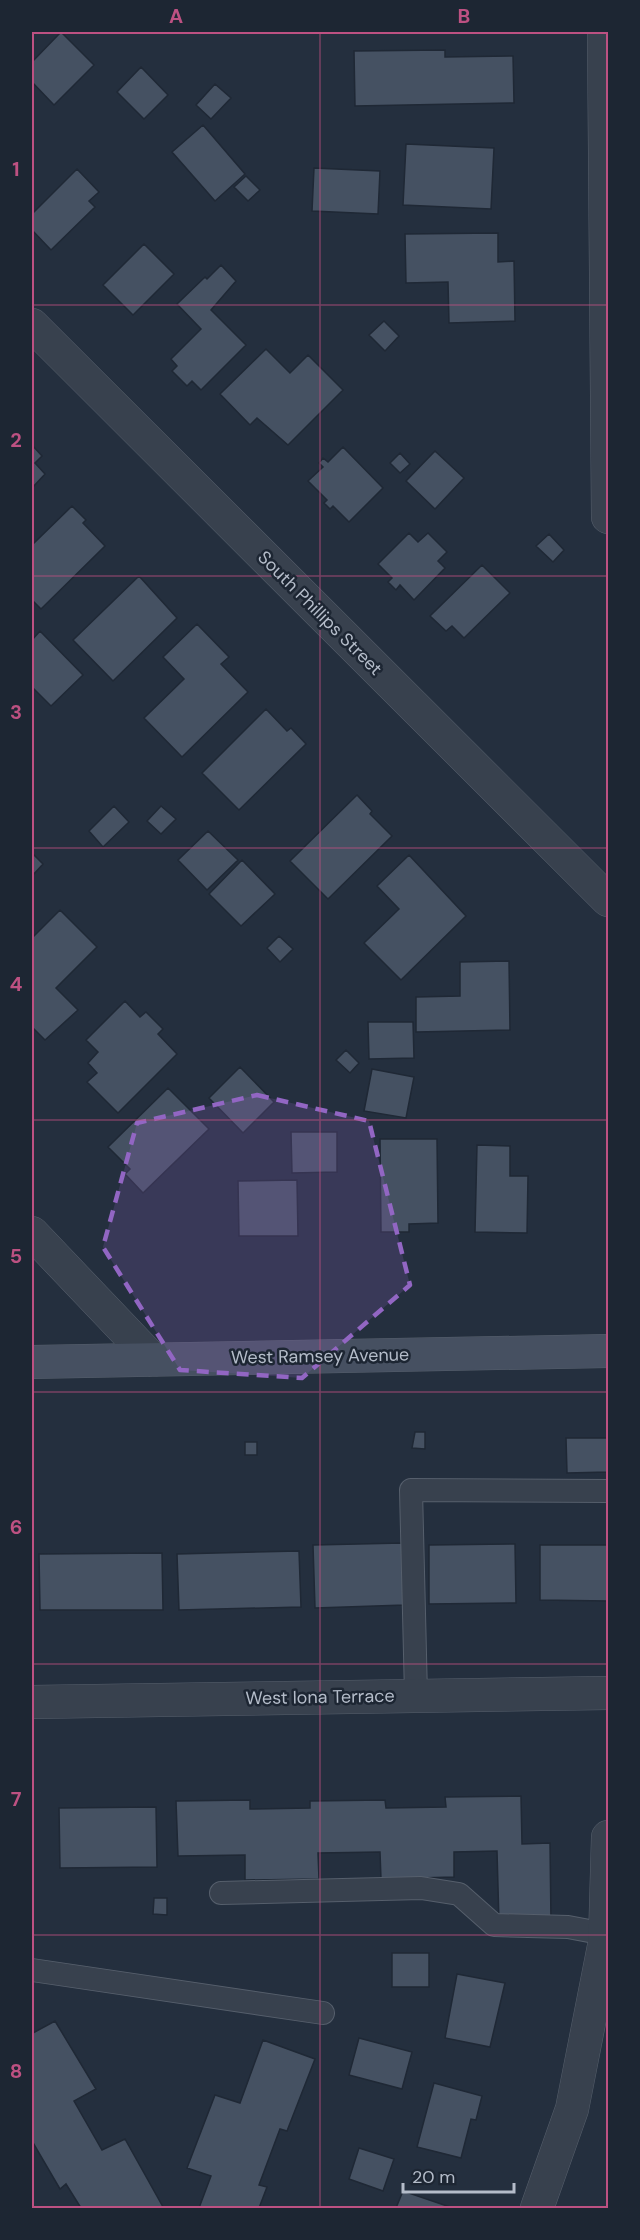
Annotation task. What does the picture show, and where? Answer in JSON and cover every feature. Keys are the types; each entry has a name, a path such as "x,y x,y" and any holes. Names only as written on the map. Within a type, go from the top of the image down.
{"street":[{"path":"604,32 609,517"},
{"name":"South Phillips Street","path":"32,325 609,900"},
{"path":"32,1233 153,1360"},
{"name":"West Ramsey Avenue","path":"32,1362 609,1351"},
{"name":"West Iona Terrace","path":"32,1702 609,1693"},
{"path":"537,2208 572,2109 605,1934 609,1837"}],"lane":[{"path":"416,1695 411,1490 609,1491"},
{"path":"222,1893 421,1888 444,1890 459,1894 494,1925 568,1927 605,1934"},
{"path":"32,1970 323,2013"}],"highlighted area":[{"path":"257,1095 369,1121 410,1285 302,1378 180,1370 103,1247 137,1123"}],"building":[{"path":"61,32 94,65 54,105 32,82 32,62"},
{"path":"445,50 445,57 513,56 514,103 355,106 354,51"},
{"path":"141,67 168,95 144,119 117,92"},
{"path":"215,84 231,98 211,119 196,105"},
{"path":"203,125 245,174 215,201 172,152"},
{"path":"406,144 494,148 491,209 403,205"},
{"path":"314,168 380,171 378,214 312,211"},
{"path":"77,169 99,192 89,201 95,207 51,250 32,230 32,214"},
{"path":"246,176 260,190 248,201 234,187"},
{"path":"498,233 498,262 514,261 515,321 449,323 448,282 406,283 405,234"},
{"path":"144,244 174,274 133,315 103,285"},
{"path":"221,265 236,281 211,310 246,345 201,390 192,381 187,386 172,371 177,366 171,359 201,329 177,304"},
{"path":"384,321 399,336 385,351 369,335"},
{"path":"266,349 290,373 308,355 343,390 288,445 257,418 250,425 220,394"},
{"path":"32,445 42,456 35,463 45,474 32,488"},
{"path":"343,447 383,488 349,522 333,506 330,509 324,503 327,500 308,481 323,467 319,463 323,458 328,462"},
{"path":"435,451 464,478 435,509 406,481"},
{"path":"400,453 410,464 400,473 390,463"},
{"path":"72,506 86,520 83,523 105,546 41,609 32,600 32,545"},
{"path":"409,533 418,542 428,533 447,552 438,561 445,568 414,600 400,585 396,590 388,582 392,578 378,564"},
{"path":"549,534 564,550 553,562 536,546"},
{"path":"482,565 510,593 464,638 452,626 446,631 430,616"},
{"path":"139,576 177,618 113,681 73,640"},
{"path":"197,624 229,657 221,664 248,692 182,757 144,718 184,679 163,657"},
{"path":"40,631 83,675 51,706 32,687 32,640"},
{"path":"266,709 287,731 291,728 306,744 239,810 202,773"},
{"path":"357,795 372,811 370,814 392,836 328,899 290,861"},
{"path":"114,806 129,822 103,847 89,831"},
{"path":"161,806 176,819 161,834 147,821"},
{"path":"208,831 238,860 207,890 178,860"},
{"path":"32,853 43,864 32,876"},
{"path":"409,855 466,916 401,980 364,943 399,909 377,886"},
{"path":"242,860 275,894 241,926 209,894"},
{"path":"60,910 97,947 56,988 78,1010 45,1040 32,1027 32,938"},
{"path":"279,936 293,949 280,962 267,948"},
{"path":"509,961 510,1030 416,1032 416,997 460,996 460,962"},
{"path":"125,1001 140,1017 146,1012 163,1029 158,1034 177,1054 118,1113 87,1082 97,1073 88,1063 98,1052 86,1040"},
{"path":"368,1022 413,1022 414,1058 369,1059"},
{"path":"346,1050 359,1063 350,1073 336,1060"},
{"path":"240,1067 274,1102 243,1133 209,1098"},
{"path":"372,1069 414,1077 406,1118 364,1111"},
{"path":"168,1088 209,1129 143,1193 125,1174 130,1169 108,1147"},
{"path":"291,1132 337,1132 337,1172 292,1173"},
{"path":"380,1139 437,1139 438,1223 409,1224 409,1232 381,1232"},
{"path":"477,1145 510,1146 510,1176 528,1176 527,1233 475,1232"},
{"path":"297,1180 298,1236 239,1236 238,1181"},
{"path":"415,1432 425,1432 425,1449 412,1448"},
{"path":"566,1438 608,1438 608,1472 567,1473"},
{"path":"245,1442 257,1442 257,1455 245,1455"},
{"path":"403,1543 405,1605 315,1608 313,1545"},
{"path":"515,1544 516,1603 429,1604 429,1545"},
{"path":"540,1545 608,1545 608,1601 540,1600"},
{"path":"299,1551 301,1607 179,1610 177,1554"},
{"path":"162,1553 163,1610 40,1610 39,1554"},
{"path":"521,1796 522,1844 550,1843 551,1922 499,1923 497,1851 454,1852 454,1877 381,1879 380,1852 318,1853 319,1879 245,1880 245,1855 178,1856 176,1801 250,1800 250,1809 310,1808 310,1801 385,1800 386,1808 446,1807 445,1797"},
{"path":"156,1807 157,1867 60,1868 59,1808"},
{"path":"154,1898 167,1898 167,1915 153,1914"},
{"path":"392,1953 429,1953 429,1987 392,1987"},
{"path":"457,1974 505,1983 490,2047 445,2038"},
{"path":"55,2021 96,2089 74,2101 102,2150 125,2139 163,2207 81,2208 66,2184 60,2189 32,2141 32,2031 33,2033"},
{"path":"359,2038 412,2052 402,2089 349,2075"},
{"path":"263,2040 315,2059 287,2131 280,2129 259,2185 267,2187 259,2208 199,2208 211,2176 187,2168 215,2095 240,2103"},
{"path":"434,2083 482,2096 476,2120 471,2119 461,2158 417,2147"},
{"path":"359,2148 394,2159 383,2191 349,2179"},
{"path":"403,2191 450,2207 396,2208"}]}
